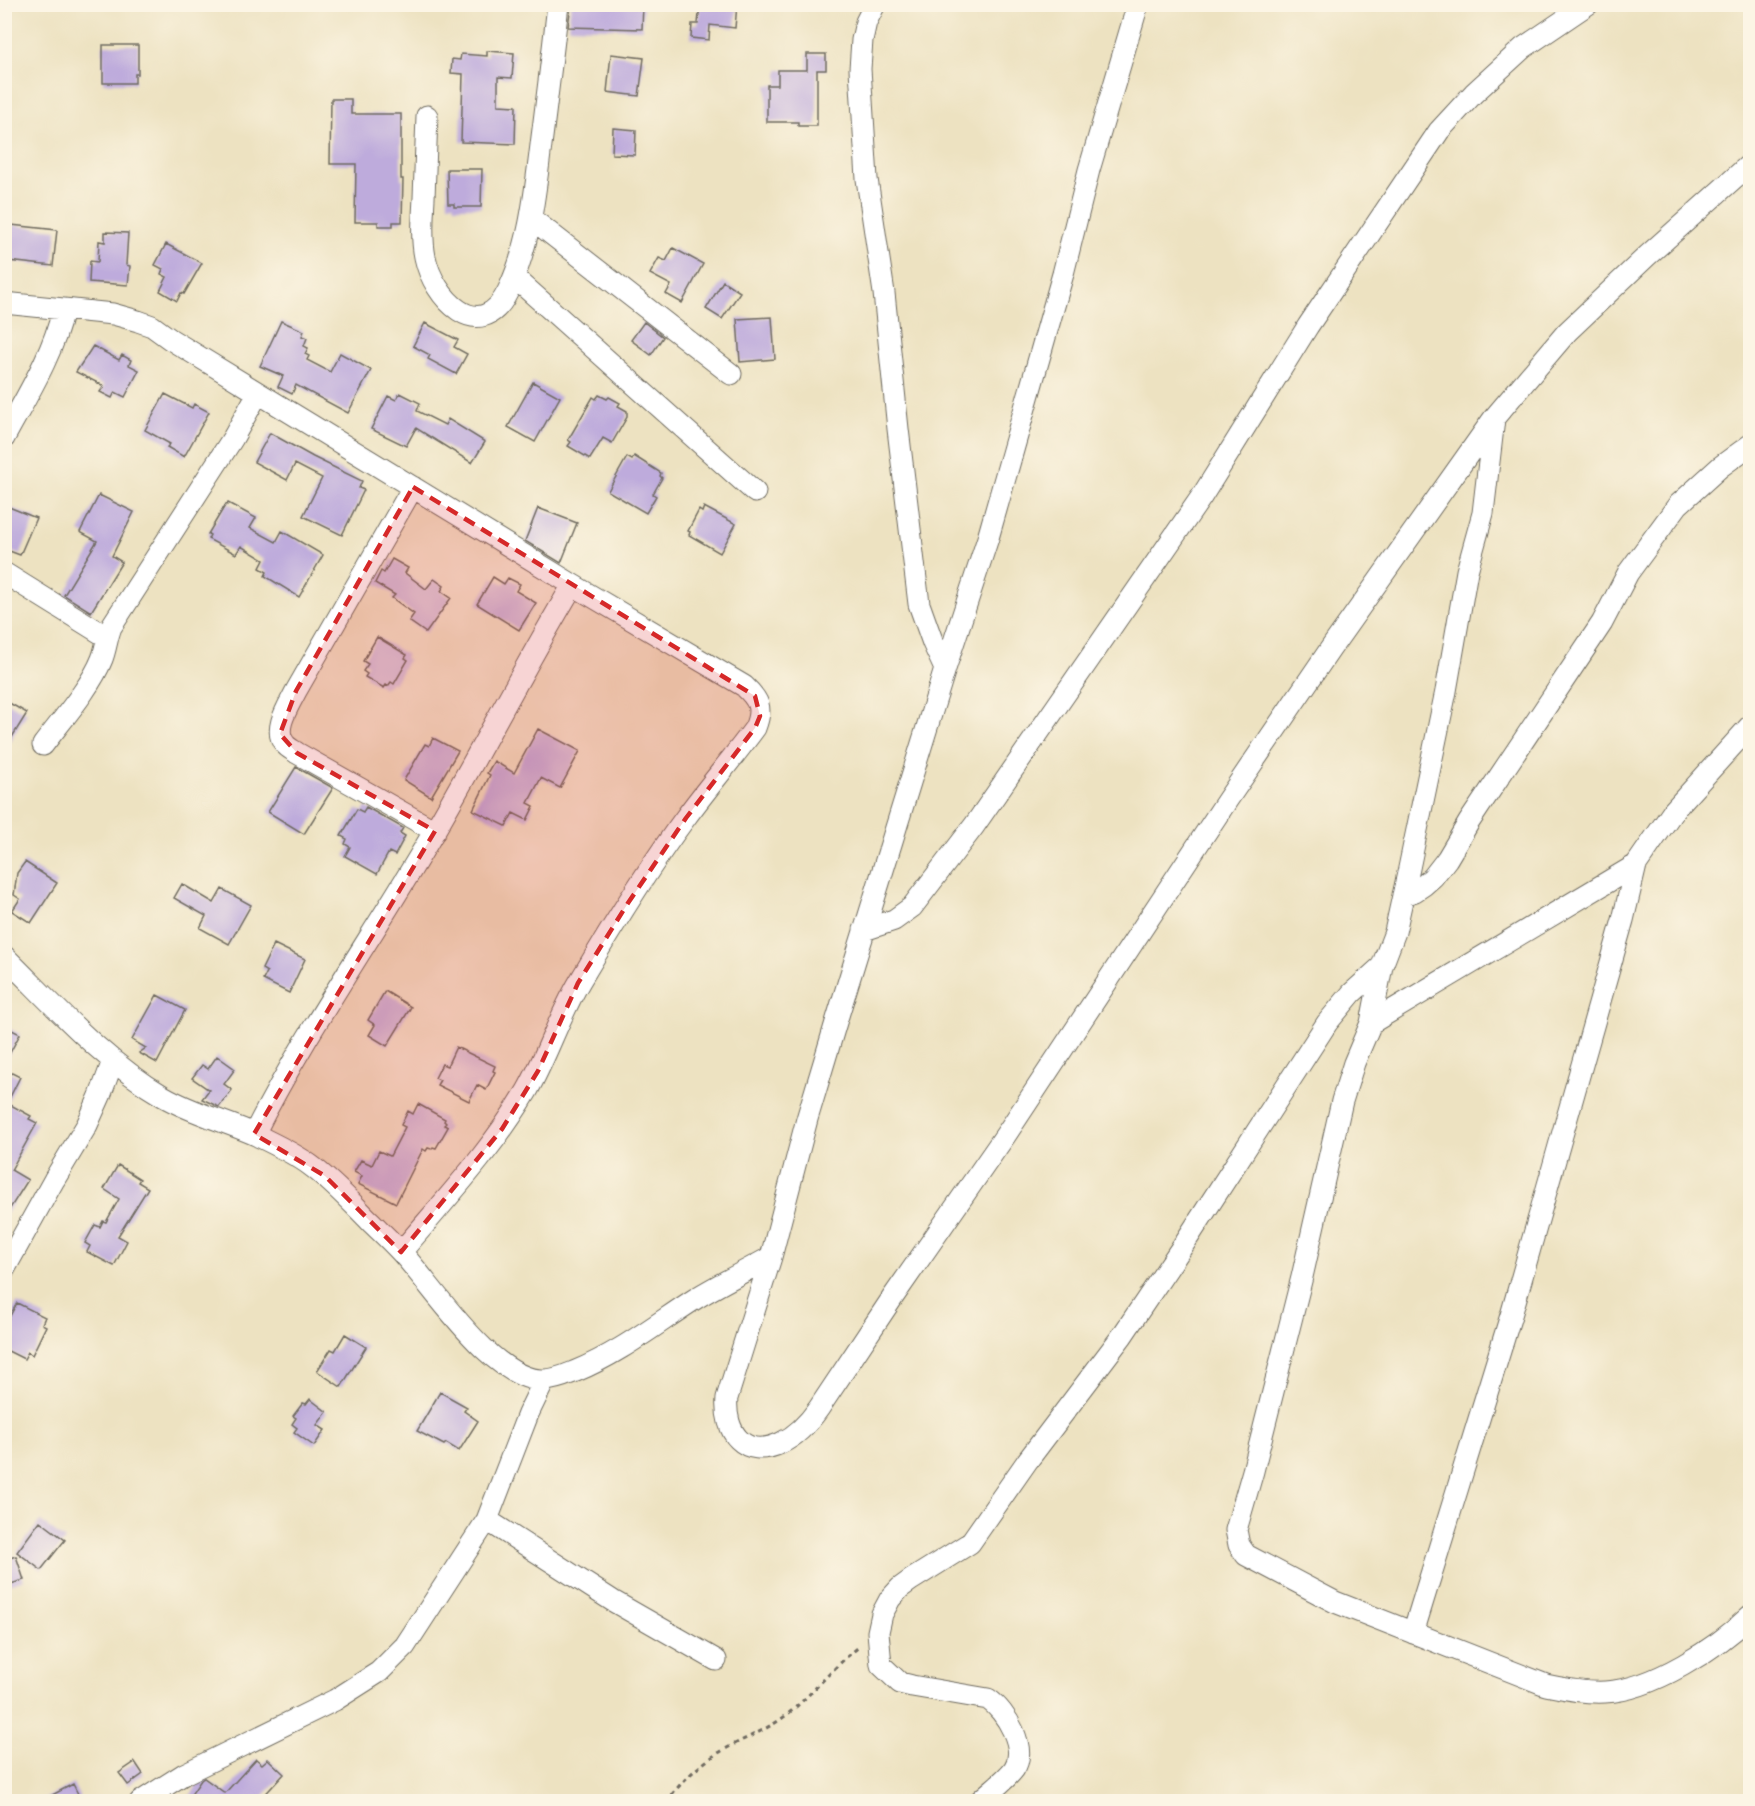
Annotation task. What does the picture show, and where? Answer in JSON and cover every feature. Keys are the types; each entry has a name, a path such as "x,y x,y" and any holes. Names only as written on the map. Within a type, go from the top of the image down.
{"street":[{"path":"427,116 423,236 424,255 430,276 443,296 454,307 470,316 488,315 504,299 514,277 532,219 558,4"},
{"path":"875,4 866,22 860,69 867,179 884,293 919,604 933,644 945,669"},
{"path":"1138,4 1089,170 1063,274 988,538 864,930 807,1119 771,1257 726,1398 726,1412 733,1434 742,1444 754,1448 781,1443 810,1420 819,1408 1007,1133 1234,789 1494,418 1567,332 1647,256 1750,164"},
{"path":"864,930 894,920 912,907 974,826 1202,496 1308,326 1439,131 1474,93 1523,48 1588,4"},
{"path":"532,219 731,374"},
{"path":"514,277 755,492"},
{"path":"4,303 113,314 152,327 573,585 744,686 755,696 760,716 755,728 686,818 628,903 578,983 538,1071 502,1130 401,1252"},
{"path":"4,438 49,352 59,328 63,310"},
{"path":"43,745 76,702 98,668 111,627 233,438 258,393"},
{"path":"1494,418 1483,513 1467,571 1446,691 1395,932 1382,966 1371,1023 1354,1063 1342,1101 1302,1276 1236,1535 1241,1549 1252,1558 1335,1602 1546,1685 1586,1692 1632,1689 1658,1678 1738,1628 1750,1616"},
{"path":"1403,895 1424,885 1447,859 1469,822 1602,623 1628,573 1678,505 1720,467 1750,446"},
{"path":"413,487 310,664 289,705 280,734 285,744 297,753 435,831"},
{"path":"4,573 107,637"},
{"path":"254,1134 280,1083 435,831 534,650 573,585"},
{"path":"1413,1633 1512,1312 1623,920 1636,866 1674,810 1750,726"},
{"path":"1371,1023 1636,866"},
{"path":"4,956 112,1061 163,1096 187,1108 254,1134 298,1157 325,1176 401,1252 468,1334 497,1360 530,1379 544,1381 584,1368 627,1346 697,1298 771,1257"},
{"path":"979,1802 1015,1768 1018,1755 1016,1738 1005,1716 988,1700 900,1683 881,1665 878,1632 882,1614 890,1599 900,1588 970,1543 1028,1460 1122,1336 1327,1023 1352,993 1382,966"},
{"path":"4,1270 87,1125 112,1061"},
{"path":"140,1802 184,1774 335,1700 379,1672 405,1646 488,1520 528,1414 544,1381"},
{"path":"488,1520 613,1601 716,1660"}],"path":[{"path":"666,1802 679,1784 701,1765 728,1747 761,1732 788,1714 821,1683 842,1659 878,1632"}],"highlighted area":[{"path":"413,487 755,696 760,716 755,728 686,818 628,903 578,983 538,1071 502,1129 401,1252 325,1176 254,1134 435,831 297,753 280,734 296,691"}],"building":[{"path":"571,4 643,4 642,29 568,27"},
{"path":"700,4 737,4 735,28 710,25 709,40 691,38 692,24 698,24"},
{"path":"103,45 138,45 138,74 135,74 135,83 103,83"},
{"path":"487,51 514,53 512,78 498,77 498,105 516,106 515,144 461,142 463,74 451,73 452,59 460,60 461,54 487,56"},
{"path":"611,54 644,58 639,96 607,92"},
{"path":"807,54 826,54 826,70 817,70 817,126 798,126 798,122 767,122 767,85 778,85 778,70 807,70"},
{"path":"331,99 351,99 351,114 401,114 402,222 393,222 393,226 378,226 378,222 355,222 356,164 330,164"},
{"path":"613,128 636,130 635,155 612,154"},
{"path":"447,169 482,169 481,207 454,207 454,204 448,204"},
{"path":"11,225 57,230 53,266 8,261"},
{"path":"105,232 128,233 126,265 130,266 128,285 89,282 90,261 98,262 99,241 105,242"},
{"path":"166,244 202,263 184,294 181,293 177,301 160,291 167,277 161,274 163,269 155,265"},
{"path":"673,248 703,264 682,303 666,294 671,285 650,274 659,258 666,261"},
{"path":"723,281 740,292 722,319 706,309"},
{"path":"772,317 775,359 740,362 737,319"},
{"path":"281,321 304,331 302,336 307,338 304,346 308,348 305,354 309,356 307,360 330,372 340,353 371,370 348,413 296,385 292,394 278,387 283,376 260,366"},
{"path":"644,322 663,337 651,355 631,340"},
{"path":"425,323 458,340 454,347 467,354 456,374 428,359 430,355 413,346"},
{"path":"93,346 119,360 122,355 131,360 129,365 139,370 125,397 115,392 112,398 100,392 104,386 76,372"},
{"path":"533,382 560,397 535,442 508,427"},
{"path":"400,393 420,403 417,411 445,425 448,419 485,442 472,463 416,428 406,446 371,429 388,396 396,400"},
{"path":"165,394 192,408 194,404 209,412 184,457 167,447 170,444 145,430"},
{"path":"599,395 620,403 618,406 627,411 627,417 612,443 603,438 590,459 568,446 571,442 568,440 593,397 596,399"},
{"path":"270,433 362,481 359,488 364,490 342,535 303,516 322,478 295,464 287,480 254,462"},
{"path":"634,456 661,473 662,478 653,494 656,496 646,513 608,491 627,457 632,460"},
{"path":"99,495 134,512 112,556 122,562 91,612 64,595 97,541 80,532"},
{"path":"228,503 256,518 250,528 276,542 282,531 323,555 299,597 265,576 267,572 260,568 264,560 241,546 236,554 208,539 210,535 208,534"},
{"path":"4,505 36,518 20,555 4,549"},
{"path":"704,507 736,524 720,553 689,535 688,531 699,510 702,512"},
{"path":"538,508 577,523 561,563 525,541"},
{"path":"392,559 408,568 405,573 426,589 434,579 444,586 441,591 451,598 426,633 409,621 414,614 392,598 395,595 375,583 381,571 384,573"},
{"path":"493,577 504,584 508,578 520,584 516,591 536,603 519,630 477,604"},
{"path":"377,637 407,655 405,658 408,660 394,684 391,682 384,688 365,677 367,674 363,671 368,664 363,661"},
{"path":"4,700 27,713 4,750"},
{"path":"538,729 580,751 560,788 541,778 528,803 534,806 527,820 513,813 506,826 473,810 490,775 487,773 494,761 514,773"},
{"path":"433,738 458,751 431,797 404,780 425,744 429,746"},
{"path":"296,767 333,788 304,834 268,812"},
{"path":"366,807 403,828 400,833 405,836 395,855 389,852 377,874 345,856 350,847 345,844 347,839 341,836 357,809 363,812"},
{"path":"25,862 57,883 31,923 12,911 20,899 14,895 17,873"},
{"path":"182,884 214,903 222,889 251,905 229,944 200,928 206,916 174,898"},
{"path":"274,944 305,959 289,993 263,980 267,972 262,969"},
{"path":"385,991 411,1007 387,1046 369,1035 375,1025 368,1020"},
{"path":"157,995 185,1010 157,1063 139,1053 146,1048 132,1040"},
{"path":"4,1026 20,1034 4,1064"},
{"path":"456,1047 495,1066 493,1071 495,1072 486,1090 477,1085 469,1101 437,1085 440,1080 435,1078 442,1064 447,1066"},
{"path":"217,1056 235,1069 224,1084 232,1090 219,1107 202,1099 209,1090 192,1078 202,1065 208,1069"},
{"path":"4,1069 20,1077 7,1103 31,1116 29,1119 37,1123 11,1170 28,1180 4,1218"},
{"path":"418,1104 445,1119 444,1125 448,1127 436,1148 428,1148 426,1151 423,1149 396,1203 358,1184 362,1176 354,1172 361,1160 372,1165 379,1151 390,1156 405,1127 401,1125 408,1111 413,1114"},
{"path":"118,1165 140,1179 138,1182 148,1188 118,1236 127,1241 114,1266 87,1252 90,1246 85,1243 95,1225 100,1227 103,1221 106,1222 119,1199 104,1189"},
{"path":"17,1303 45,1317 42,1324 46,1326 32,1355 28,1352 24,1359 4,1349 4,1327"},
{"path":"345,1334 366,1347 341,1387 317,1371 331,1349 335,1351"},
{"path":"440,1392 467,1407 464,1411 478,1421 459,1451 417,1431"},
{"path":"310,1399 327,1412 317,1425 325,1430 314,1446 294,1432 297,1428 292,1424 296,1418 293,1416 303,1403 306,1404"},
{"path":"40,1521 65,1540 41,1570 17,1552"},
{"path":"16,1556 24,1580 4,1586 4,1560"},
{"path":"256,1759 262,1764 268,1759 284,1774 258,1802 186,1802 204,1778 225,1793"},
{"path":"135,1762 143,1774 128,1785 119,1773"},
{"path":"73,1784 82,1802 39,1802"}]}
